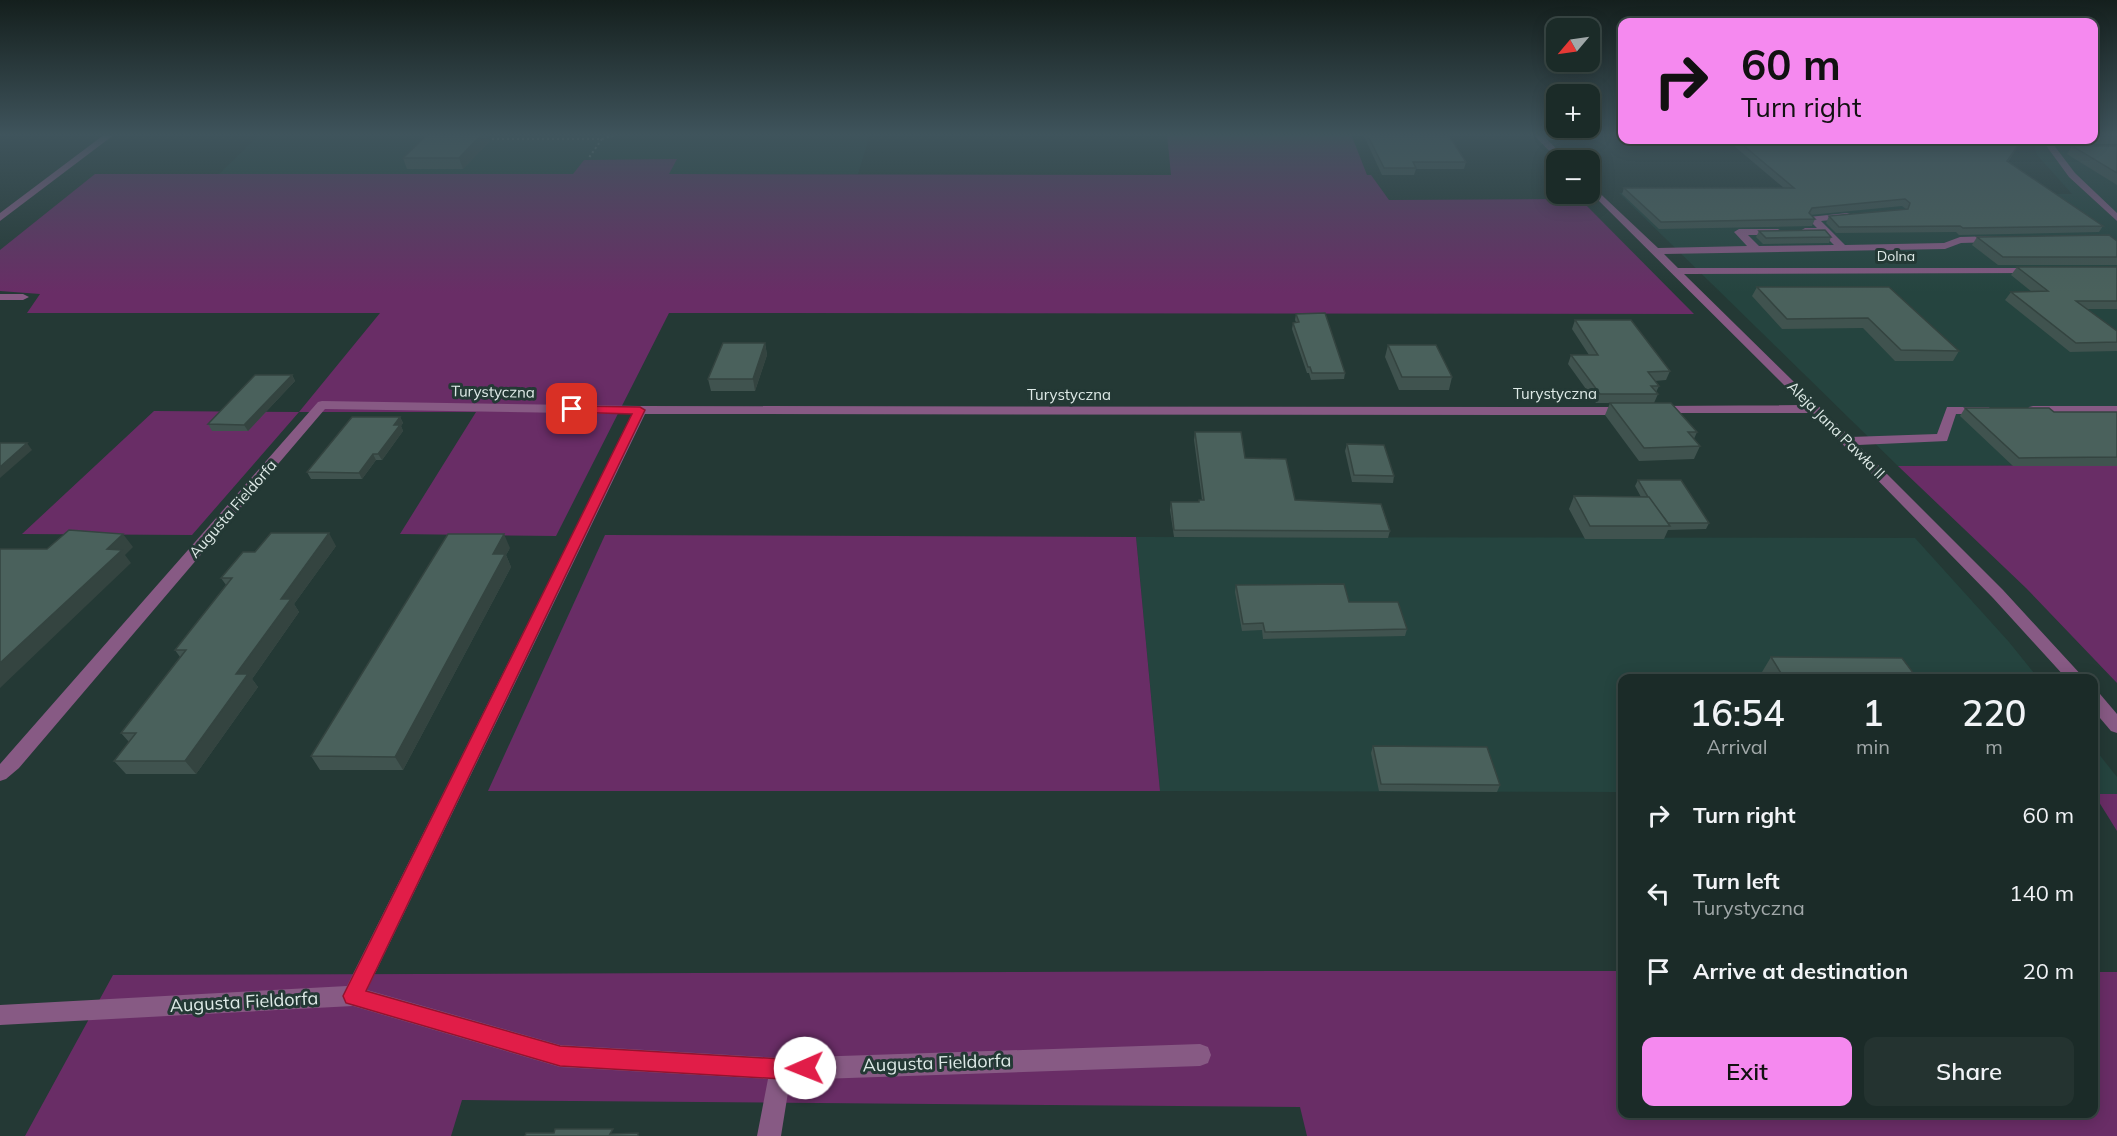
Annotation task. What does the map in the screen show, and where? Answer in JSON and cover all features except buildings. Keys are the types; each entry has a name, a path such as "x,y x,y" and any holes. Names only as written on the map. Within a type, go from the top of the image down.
{"street":[{"path":"0,218 41,187"},
{"path":"2085,187 2117,218"},
{"name":"Aleja Jana Pawła II","path":"1600,197 1847,441 2006,602 2072,674"},
{"path":"1843,248 1814,219 1857,215"},
{"path":"1756,249 1739,232 1826,231"},
{"path":"1655,251 1946,246 1960,240 2005,239"},
{"name":"Dolna","path":"1675,271 2046,270"},
{"path":"0,297 23,297"},
{"name":"Turystyczna","path":"322,405 640,410 1815,409"},
{"name":"Augusta Fieldorfa","path":"0,774 21,754 322,405"},
{"path":"353,996 640,410"},
{"path":"1847,441 1942,438 1951,410 1998,410"},
{"path":"2022,410 2117,410"},
{"path":"2098,704 2117,726"},
{"name":"Augusta Fieldorfa","path":"0,1015 353,996 560,1056 782,1069 1200,1055"},
{"path":"769,1136 782,1069"}],"shaded area":[{"path":"79,187 1380,187 1389,200 1546,199 1546,204 1585,204 1694,314 669,313 556,536 400,534 476,412 299,412 380,313 27,313 40,294 0,291 0,250"},
{"path":"2066,187 2117,187 2117,465 1898,466 1619,193 2072,194"},
{"path":"154,411 299,412 192,535 22,534"},
{"path":"2117,465 2117,683 2026,588 1898,466"},
{"path":"605,535 1136,537 1160,791 488,791"},
{"path":"1136,537 1915,538 2009,642 2035,674 1618,674 1618,792 1160,791"},
{"path":"2098,753 2117,777 2117,794 2098,794"},
{"path":"2098,794 2117,794 2117,831 2098,800"},
{"path":"1618,971 1618,1118 2098,1118 2098,972 2117,972 2117,1136 1307,1136 1300,1107 462,1100 451,1136 25,1136 113,975"}],"route":[{"path":"572,409 640,410 353,996 560,1056 782,1069 805,1068"}]}
